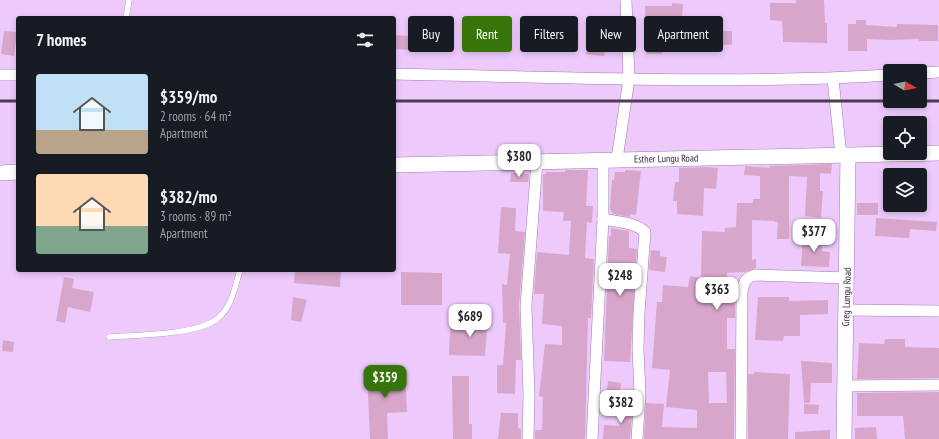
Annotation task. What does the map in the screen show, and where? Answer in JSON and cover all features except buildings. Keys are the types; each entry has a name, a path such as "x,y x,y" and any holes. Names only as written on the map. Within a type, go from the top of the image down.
{"street":[{"path":"592,439 602,219 610,159 629,79 626,0"},
{"path":"927,73 939,72"},
{"path":"396,74 629,79 833,79 883,75"},
{"path":"0,75 16,75"},
{"path":"833,79 844,155"},
{"name":"Esther Lungu Road","path":"396,165 610,159 939,153"},
{"name":"Greg Lungu Road","path":"844,155 847,278 844,439"},
{"path":"528,439 529,396 526,306 537,161"},
{"path":"0,172 16,172"},
{"path":"602,219 634,225 640,227 645,232 639,313 638,348 640,394 637,439"},
{"path":"742,439 742,292 744,281 755,275 847,278"},
{"path":"846,310 939,311"},
{"path":"844,386 939,385"}],"lane":[{"path":"126,16 129,0"},
{"path":"109,337 172,332 199,327 217,320 232,299 239,272"}],"railway":[{"path":"0,101 16,101"},
{"path":"396,101 939,101"}]}
